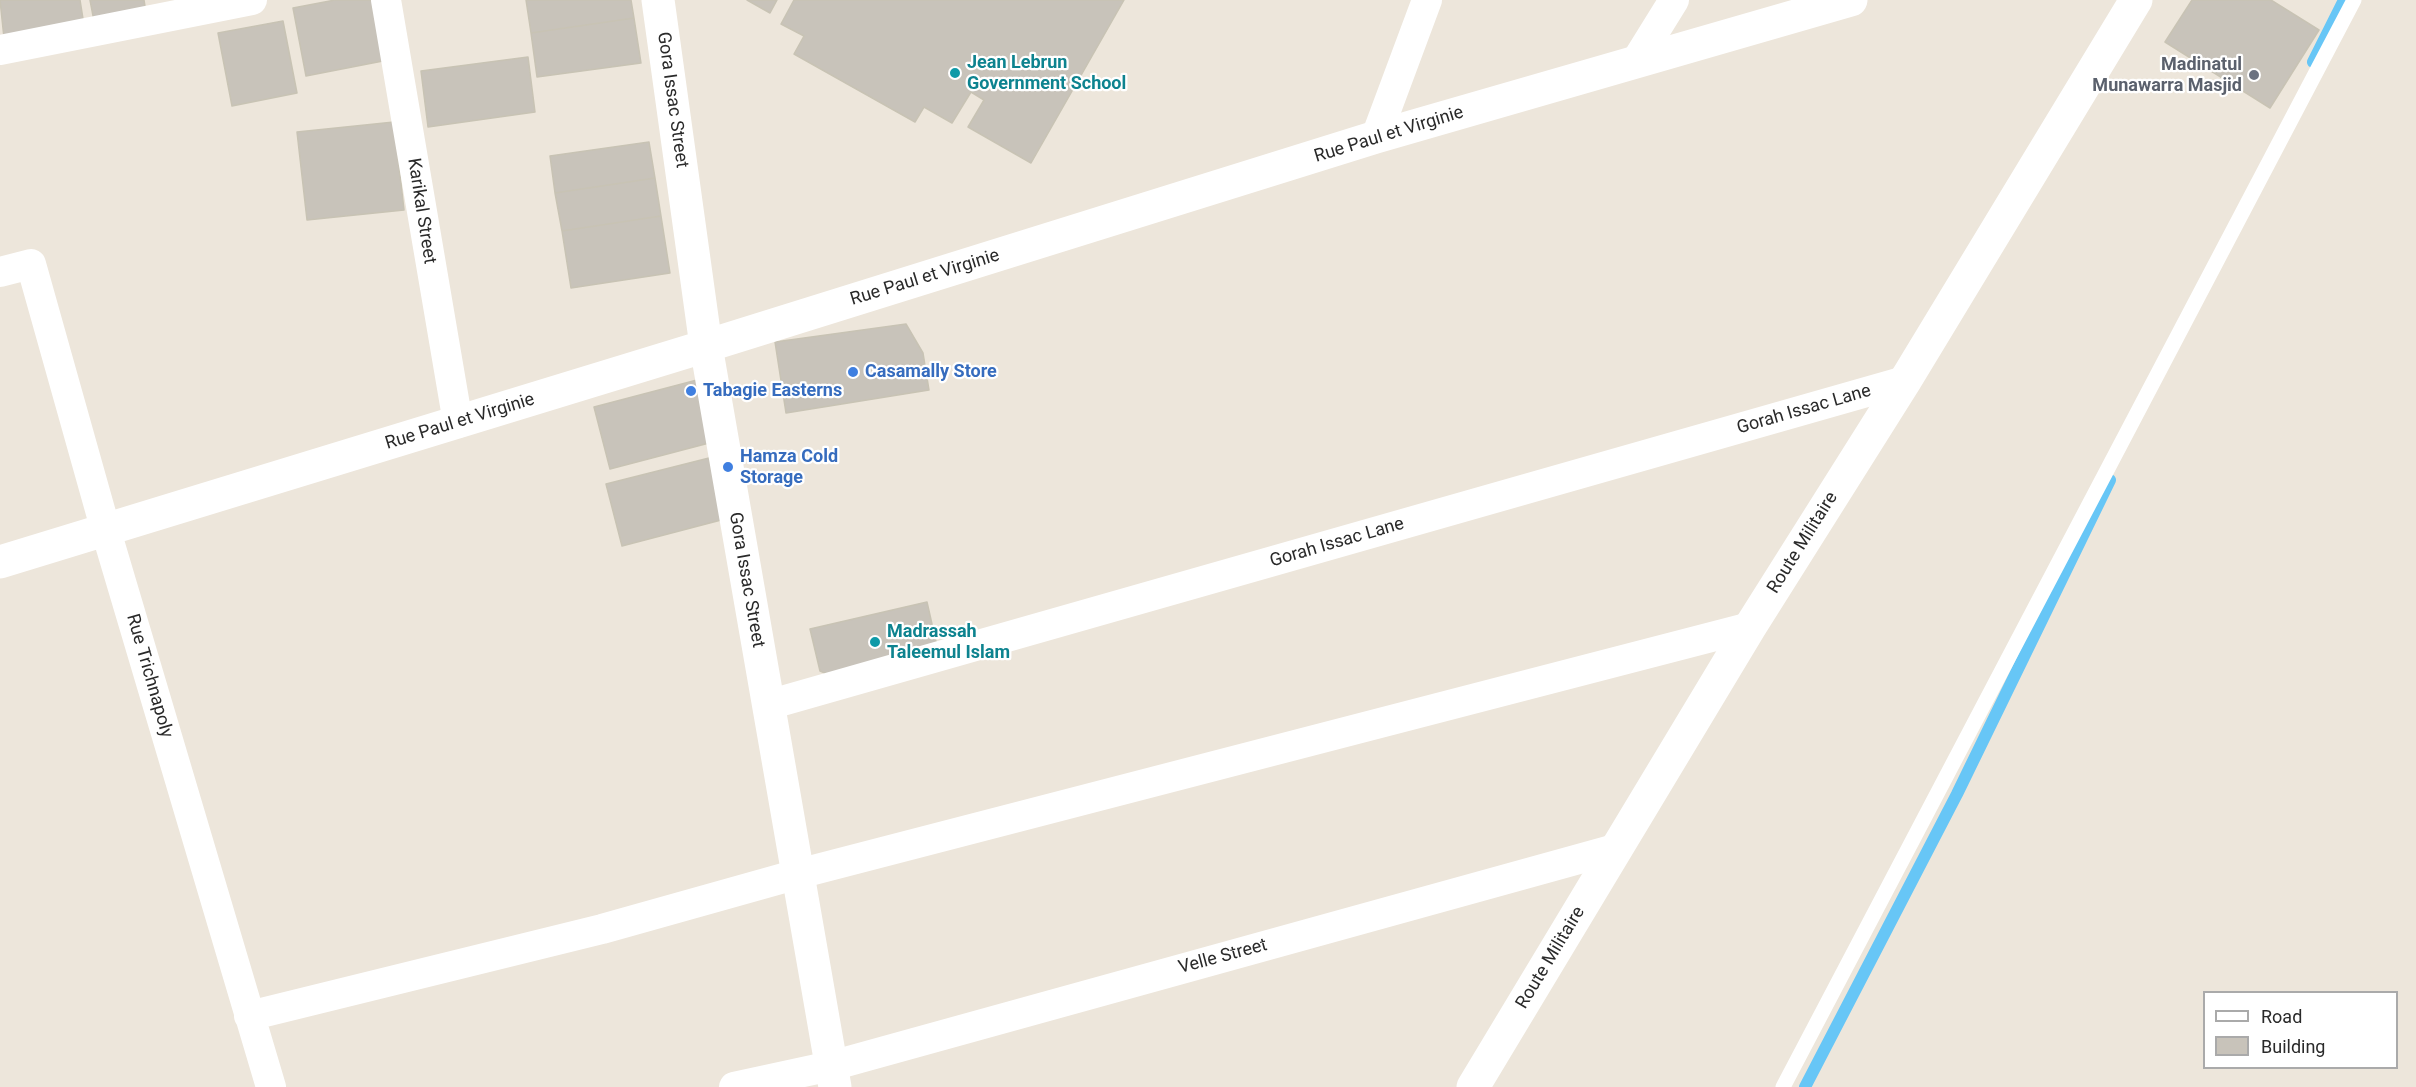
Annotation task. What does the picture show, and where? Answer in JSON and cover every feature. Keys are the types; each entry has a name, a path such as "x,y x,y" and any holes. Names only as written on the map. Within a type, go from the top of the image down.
{"street":[{"path":"0,50 252,0"},
{"name":"Karikal Street","path":"386,0 458,423"},
{"name":"Gora Issac Street","path":"658,0 706,346 833,1076"},
{"path":"1376,137 1426,0"},
{"path":"1635,63 1674,0"},
{"name":"Rue Paul et Virginie","path":"0,562 458,423 1376,137 1851,0"},
{"name":"Route Militaire","path":"1473,1087 1750,627 1905,381 2136,0"},
{"name":"Rue Trichnapoly","path":"0,272 31,264 106,531 271,1087"},
{"name":"Gorah Issac Lane","path":"768,705 1905,381"},
{"path":"249,1016 602,929 798,874 1750,627"},
{"name":"Velle Street","path":"734,1087 833,1076 1616,849"}],"lane":[{"path":"1783,1087 2354,0"}],"building":[{"path":"0,0 80,0 84,25 4,38"},
{"path":"90,0 144,0 146,12 94,21"},
{"path":"335,0 376,0 388,60 306,76 293,8"},
{"path":"526,0 631,0 634,18 531,33"},
{"path":"747,0 777,0 770,13"},
{"name":"Jean Lebrun Government School","path":"794,0 1124,0 1031,163 968,127 984,100 971,92 952,123 924,107 915,122 794,54 804,36 781,24"},
{"name":"Madinatul Munawarra Masjid","path":"2192,0 2271,0 2319,30 2270,108 2165,42"},
{"path":"634,18 641,63 537,77 531,33"},
{"path":"283,21 297,93 232,106 218,33"},
{"path":"528,57 535,112 428,127 421,71"},
{"path":"394,122 404,210 307,220 297,132"},
{"path":"649,142 655,178 555,193 550,156"},
{"path":"655,178 661,216 562,231 555,193"},
{"path":"661,216 670,273 571,288 562,231"},
{"name":"Casamally Store","path":"906,324 923,353 929,390 786,413 775,342"},
{"path":"697,380 713,442 610,469 594,407"},
{"path":"709,458 725,519 622,546 606,484"},
{"name":"Madrassah Taleemul Islam","path":"927,602 939,655 837,678 820,671 810,629"}],"waterway":[{"path":"2313,62 2344,0"},
{"path":"1805,1087 1957,794 2110,480"}],"place":[{"name":"Jean Lebrun Government School","path":"955,73"},
{"name":"Madinatul Munawarra Masjid","path":"2254,75"},
{"name":"Casamally Store","path":"853,372"},
{"name":"Tabagie Easterns","path":"691,391"},
{"name":"Hamza Cold Storage","path":"728,467"},
{"name":"Madrassah Taleemul Islam","path":"875,642"}]}
